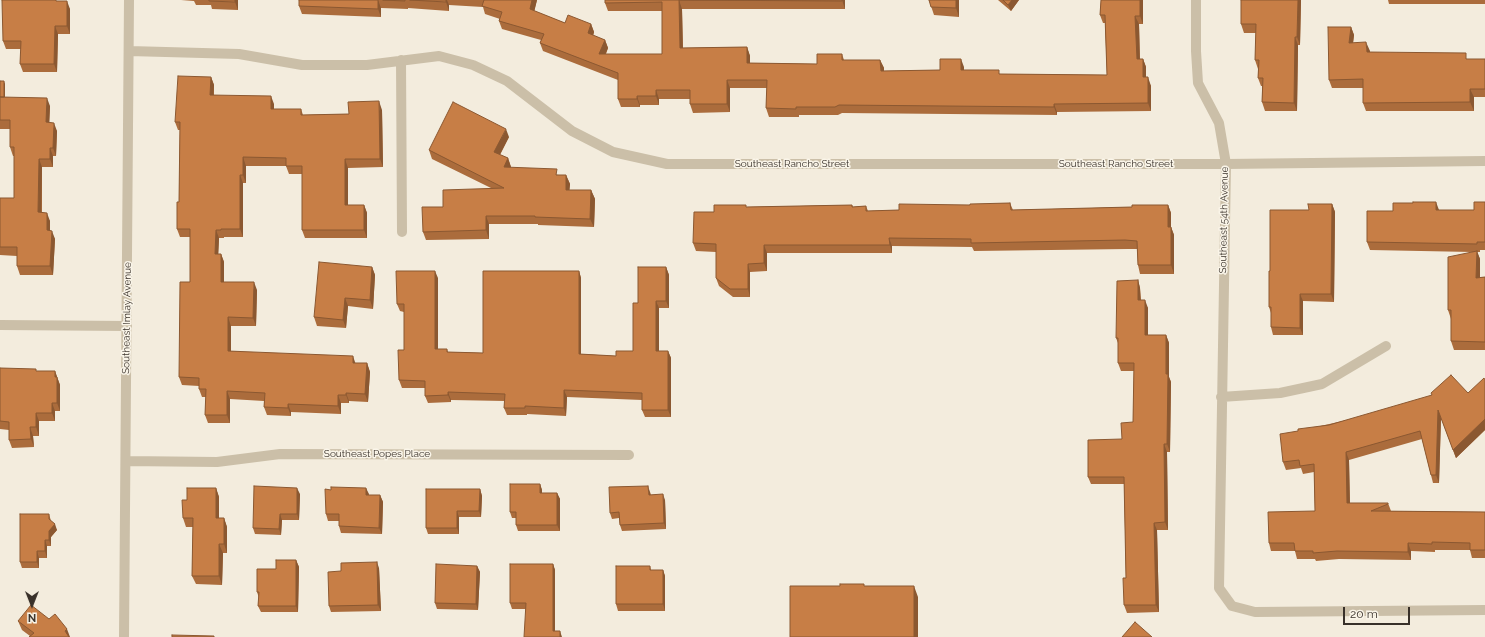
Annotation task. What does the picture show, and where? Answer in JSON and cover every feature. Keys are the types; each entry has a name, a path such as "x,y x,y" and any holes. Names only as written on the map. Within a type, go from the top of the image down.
{"street":[{"name":"Southeast Imlay Avenue","path":"124,637 129,0"},
{"name":"Southeast 54th Avenue","path":"1196,0 1196,51 1198,83 1219,123 1226,164 1219,588 1232,606 1255,612 1485,610"},
{"name":"Southeast Rancho Street","path":"129,51 239,54 302,65 367,65 439,56 473,65 507,80 572,131 613,152 667,164 1226,164 1485,161"},
{"path":"401,60 402,232"},
{"path":"0,325 127,326"},
{"path":"1221,397 1280,393 1322,384 1386,346"},
{"name":"Southeast Popes Place","path":"126,461 217,462 280,454 629,454"}],"building":[{"path":"2,0 67,1 67,26 55,26 54,64 20,64 21,41 3,41"},
{"path":"235,0 235,2 209,1"},
{"path":"299,0 378,0 378,9 299,6"},
{"path":"383,0 405,0 405,1"},
{"path":"410,0 446,0 446,2"},
{"path":"484,0 532,0 530,9 565,23 568,15 591,24 588,33 605,40 599,54 662,54 662,2 605,3 605,0 679,0 680,48 747,47 747,63 817,64 817,54 842,54 842,60 880,60 881,71 940,70 940,59 961,59 961,70 999,70 999,74 1107,75 1105,15 1100,15 1101,0 1140,0 1140,16 1135,16 1137,59 1143,59 1143,77 1148,77 1148,103 1054,104 1054,107 839,105 835,107 796,107 796,109 766,108 767,80 727,80 727,104 690,104 690,90 656,90 656,96 637,96 637,99 618,99 618,73 540,43 544,34 499,21 502,12 482,6"},
{"path":"679,0 842,0 842,1"},
{"path":"929,0 956,0 956,8 931,7"},
{"path":"1003,0 1012,0 1008,5"},
{"path":"1241,0 1298,0 1297,37 1295,37 1294,103 1262,102 1263,78 1258,78 1259,60 1255,60 1256,24 1241,24"},
{"path":"1328,27 1351,27 1349,43 1366,42 1367,52 1466,53 1466,59 1485,59 1485,89 1470,89 1470,102 1363,103 1363,79 1329,80"},
{"path":"178,76 211,77 210,95 271,96 271,109 301,109 301,115 349,114 348,102 379,101 380,159 345,159 345,205 364,205 364,230 302,230 302,166 286,166 286,158 243,157 243,175 240,175 240,229 216,230 215,254 221,254 221,282 254,282 253,318 228,317 228,351 353,356 353,363 367,363 365,394 346,393 346,395 338,395 338,406 288,404 288,408 264,407 265,393 227,391 227,415 205,415 206,389 199,389 199,378 179,377 180,282 190,282 190,229 177,229 177,202 179,202 180,122 175,122"},
{"path":"0,81 4,81 4,97 0,97"},
{"path":"0,97 47,98 46,122 54,123 53,148 50,148 50,159 39,159 38,212 47,213 47,230 52,231 50,266 17,266 17,247 0,247 0,198 14,198 14,147 10,147 10,120 0,120"},
{"path":"453,102 506,129 494,152 508,158 504,167 557,169 556,175 566,175 566,190 591,190 590,219 535,216 486,216 486,230 423,232 422,207 443,207 443,190 504,188 429,150"},
{"path":"1436,202 1436,210 1474,210 1474,202 1485,202 1485,242 1477,242 1477,244 1367,242 1367,211 1393,211 1393,203"},
{"path":"1010,203 1011,210 1168,205 1168,227 1171,227 1171,265 1138,265 1137,241 971,243 971,239 889,238 890,245 764,245 764,263 748,264 748,289 730,289 716,278 716,244 693,243 694,212 714,212 714,205 746,205 746,207 852,205 852,207 866,206 866,211 899,210 899,204 970,205"},
{"path":"1308,204 1332,204 1331,294 1300,294 1300,328 1271,327 1271,307 1269,307 1270,210 1309,210"},
{"path":"1477,251 1476,278 1485,277 1485,342 1451,341 1451,310 1448,310 1448,257"},
{"path":"319,262 372,267 370,300 345,298 343,320 314,317"},
{"path":"638,267 666,267 666,301 656,301 656,351 668,351 668,410 642,410 642,393 564,390 564,408 525,406 525,408 504,408 505,394 448,392 448,395 425,396 425,381 399,380 398,350 404,350 404,304 397,304 396,271 435,271 435,349 447,349 447,352 483,353 483,271 579,271 579,354 616,356 616,351 633,351 633,303 638,303"},
{"path":"1138,280 1138,300 1145,300 1145,335 1166,335 1166,374 1168,374 1167,444 1164,444 1165,522 1154,523 1156,605 1124,605 1123,578 1126,578 1124,477 1088,477 1088,440 1122,439 1121,423 1133,422 1134,363 1118,363 1118,338 1116,338 1117,281"},
{"path":"0,368 55,371 55,377 57,377 57,403 52,403 52,413 36,413 36,427 30,427 31,439 9,440 9,422 0,421"},
{"path":"1451,375 1468,393 1484,378 1485,419 1453,450 1438,410 1436,475 1431,475 1420,431 1346,452 1347,503 1388,503 1371,511 1485,512 1485,550 1470,550 1470,543 1432,542 1432,544 1408,543 1408,552 1337,551 1313,553 1313,551 1295,551 1294,543 1269,543 1268,512 1315,511 1314,464 1300,466 1299,460 1283,462 1280,434 1298,431 1298,429 1329,425 1432,395 1431,393"},
{"path":"510,484 540,484 540,493 557,493 557,525 516,525 516,512 510,512"},
{"path":"254,486 297,488 297,514 280,514 279,529 253,528"},
{"path":"648,486 649,495 663,494 664,523 620,525 619,512 610,513 609,487"},
{"path":"331,487 366,488 366,495 380,495 379,528 339,526 339,514 326,514 325,489 331,490"},
{"path":"187,488 216,488 216,518 224,518 224,544 219,544 219,576 192,576 193,518 183,518 182,500 187,500"},
{"path":"426,489 480,489 479,511 457,511 457,528 426,528"},
{"path":"20,514 49,514 49,519 55,524 49,531 49,540 45,540 45,551 37,551 37,562 20,562"},
{"path":"276,560 296,560 296,606 258,606 259,592 257,592 257,569 276,569"},
{"path":"377,562 378,605 329,606 328,572 341,571 341,563"},
{"path":"436,564 477,566 476,604 435,603"},
{"path":"510,564 553,564 553,631 560,631 560,637 524,637 526,603 510,603"},
{"path":"616,566 650,566 650,570 663,570 663,604 616,604"},
{"path":"840,584 864,584 864,586 914,586 914,637 790,637 790,586 840,586"},
{"path":"31,605 49,619 55,614 67,629 65,631 69,637 29,637 34,633 18,621"},
{"path":"1135,622 1152,637 1122,637"},
{"path":"172,635 214,636 214,637 172,637"}]}
